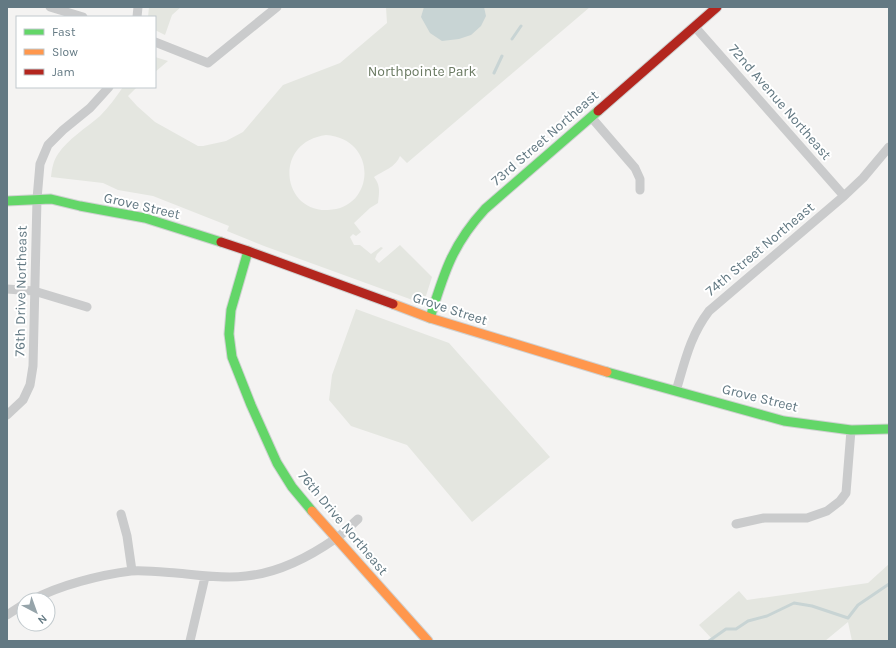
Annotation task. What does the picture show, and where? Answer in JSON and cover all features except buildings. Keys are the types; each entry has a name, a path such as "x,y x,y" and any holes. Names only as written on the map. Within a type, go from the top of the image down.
{"street":[{"path":"50,7 80,16"},
{"path":"156,42 208,63 277,7"},
{"name":"73rd Street Northeast","path":"430,318 445,269 470,225 485,209 717,7"},
{"name":"72nd Avenue Northeast","path":"695,27 844,196"},
{"name":"76th Drive Northeast","path":"7,415 23,400 30,385 33,366 37,198 40,164 48,145 63,130 90,108 108,88"},
{"path":"591,117 635,168 640,179 640,190"},
{"name":"74th Street Northeast","path":"676,391 693,337 700,322 709,311 844,196 863,178 889,147"},
{"name":"Grove Street","path":"7,201 37,198 51,199 145,218 248,251 430,318 622,376 784,421 851,430 889,429"},
{"name":"76th Drive Northeast","path":"248,251 230,310 229,334 232,357 277,463 292,487 336,539 428,641"},
{"path":"7,289 34,291 87,308"},
{"path":"736,524 764,518 807,518 827,511 840,501 846,493 851,430"},
{"path":"121,514 127,536 132,571"},
{"path":"48,592 89,580 132,571 176,573 205,577 246,576 274,570 300,560 336,539 358,519"},
{"path":"190,641 205,577"},
{"path":"7,614 16,609"}],"green space":[{"path":"149,7 181,7 172,15 165,35 156,30 156,16 148,16"},
{"name":"Northpointe Park","path":"386,7 590,7 407,163 400,156 396,163 374,177 379,187 378,203 370,208 354,223 361,232 356,236 353,234 350,237 354,245 360,245 371,254 381,247 383,248 377,254 375,259 379,263 400,245 432,277 425,299 418,302 264,246 227,231 229,226 153,196 118,190 103,183 51,177 55,159 62,149 100,116 122,88 136,88 128,96 155,122 198,146 203,146 226,141 243,132 283,85 340,63 387,23","holes":["326,135 343,139 355,148 362,160 364,174 362,187 355,198 344,207 328,210 312,208 300,200 293,189 290,176 291,162 297,150 309,140"]},
{"path":"156,57 168,61 156,71"},
{"path":"356,309 449,343 550,457 472,522 407,445 351,426 329,400 332,375"},
{"path":"889,564 889,641 852,641 848,622 825,641 714,641 699,625 739,591 747,600 868,583"}],"shaded area":[{"path":"424,7 484,7 486,16 481,26 471,35 459,39 442,41 430,33 421,17"}],"waterway":[{"path":"512,39 521,26"},
{"path":"494,73 502,56"},
{"path":"709,641 726,629 736,629 748,621 767,616 794,603 812,606 848,618 858,605 889,584"}],"traffic: fast":[{"path":"430,318 450,260 464,235 474,222 485,209 598,111"},
{"path":"7,201 51,199 145,218 221,242"},
{"path":"248,251 231,310 229,334 232,357 251,405 277,463 292,487 312,511"},
{"path":"607,372 784,421 851,430 889,429"}],"traffic: slow":[{"path":"393,304 430,318 607,372"},
{"path":"312,511 428,641"}],"traffic: jam":[{"path":"598,111 717,7"},
{"path":"221,242 393,304"}]}
